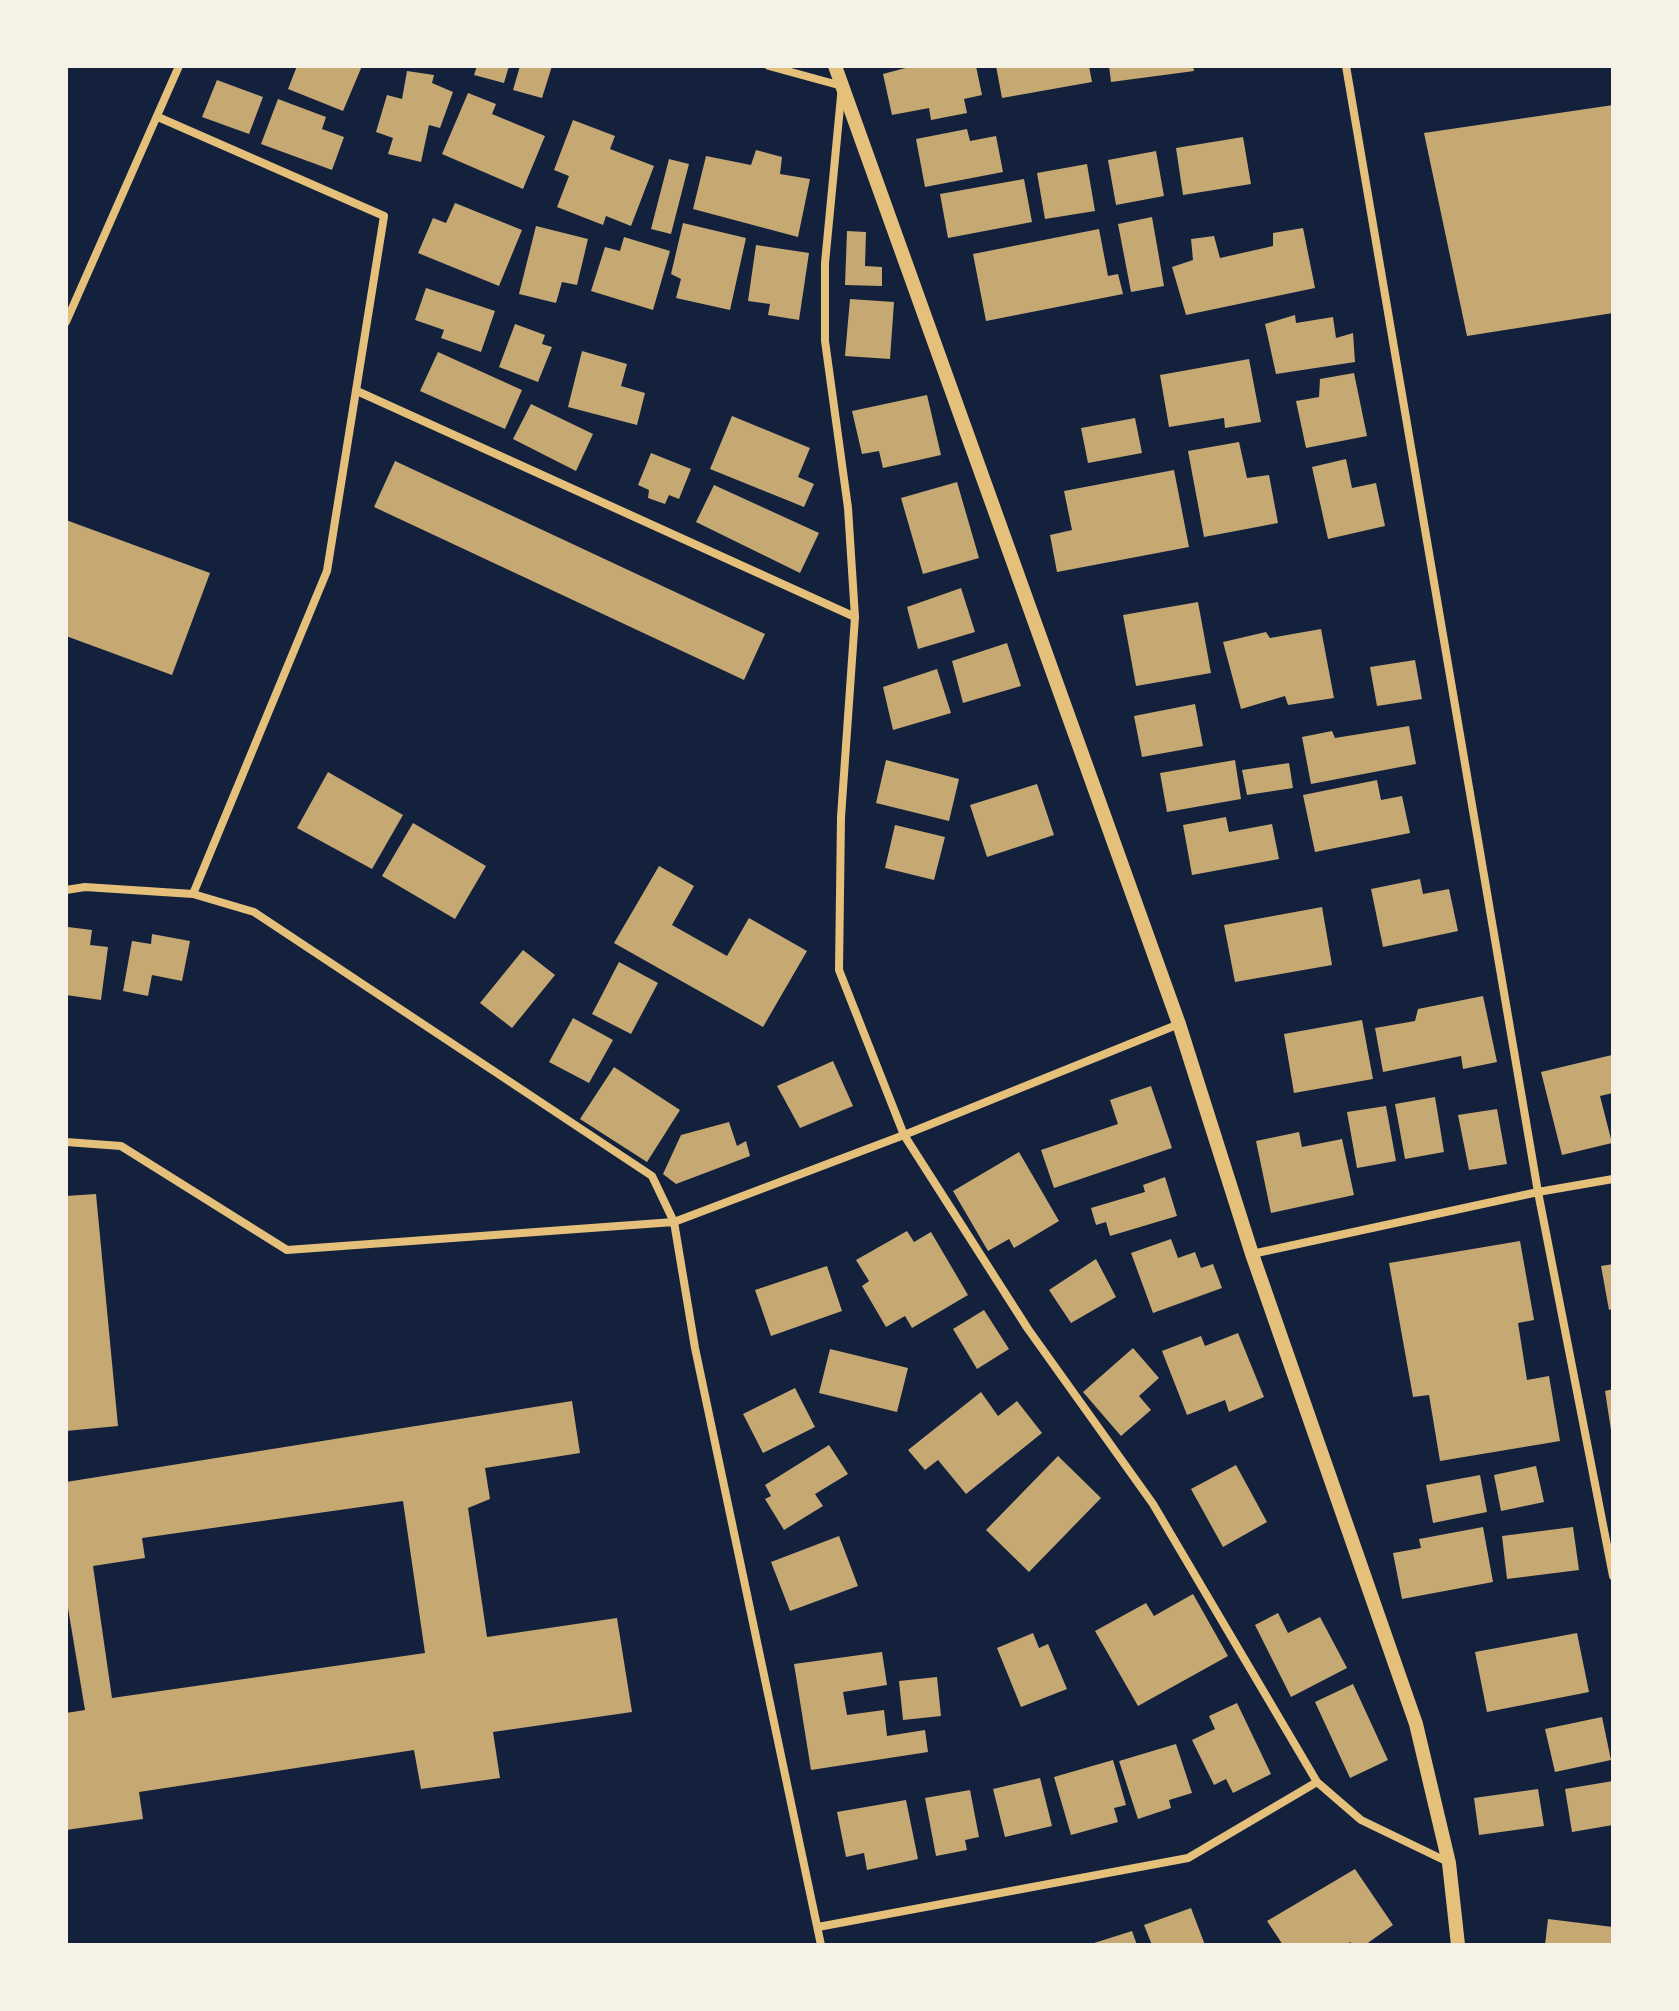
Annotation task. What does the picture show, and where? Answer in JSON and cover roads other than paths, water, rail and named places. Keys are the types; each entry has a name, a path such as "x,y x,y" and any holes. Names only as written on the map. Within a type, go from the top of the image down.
{"street":[{"path":"66,322 179,66"},
{"path":"769,66 842,86"},
{"path":"835,66 1179,1024 1252,1254 1416,1724 1449,1863 1458,1945"},
{"path":"1346,66 1538,1192 1613,1576"},
{"path":"842,86 825,263 825,341 848,508 855,617 841,817 839,970 904,1135 1028,1329 1153,1504 1317,1782 1361,1820 1449,1863"},
{"path":"158,117 384,216 327,571 193,894"},
{"path":"357,391 855,617"},
{"path":"66,890 85,887 193,894 254,912 652,1176 674,1222 695,1348 821,1945"},
{"path":"66,1142 121,1146 287,1250 674,1222 904,1135 1179,1024"},
{"path":"1252,1254 1538,1192 1613,1179"},
{"path":"818,1927 1188,1858 1317,1782"}]}
